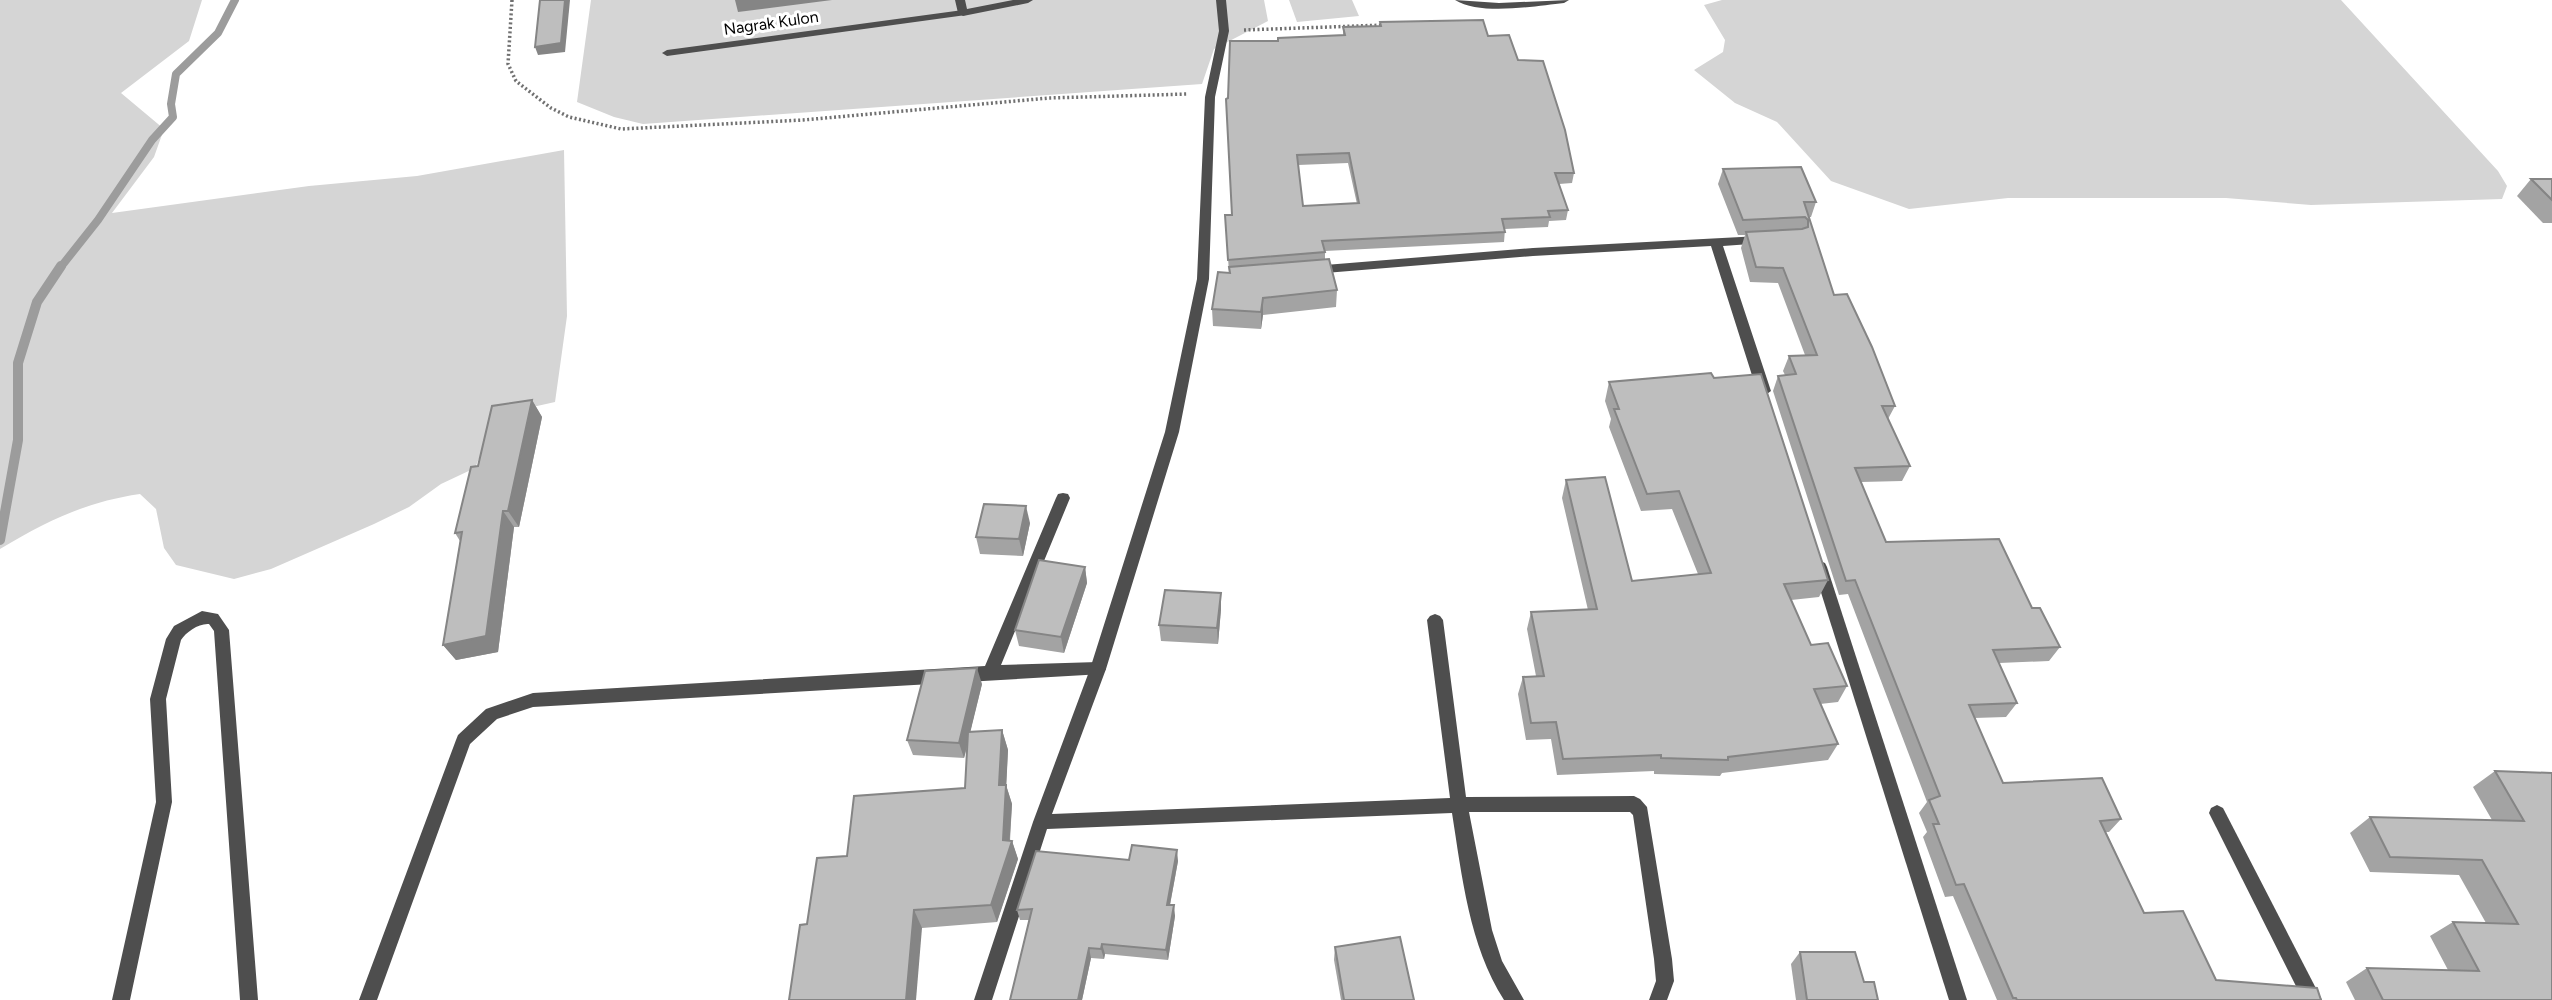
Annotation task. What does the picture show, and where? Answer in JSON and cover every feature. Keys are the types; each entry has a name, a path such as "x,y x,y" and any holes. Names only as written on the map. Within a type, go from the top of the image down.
{"street":[{"path":"960,0 963,13"},
{"name":"Nagrak Kulon","path":"667,53 963,13 1028,0"},
{"path":"983,1000 1041,822 1098,668 1172,432 1210,279 1210,97 1224,31 1221,0"},
{"path":"1460,0 1476,5 1505,6 1564,0"},
{"path":"1299,271 1532,252 1770,239"},
{"path":"1716,243 1767,402"},
{"path":"990,671 1063,498"},
{"path":"1814,548 1958,1000"},
{"path":"121,1000 164,802 158,699 174,639 179,630 202,617 213,618 220,630 249,1000"},
{"path":"1435,620 1458,805 1481,927 1491,958 1515,1000"},
{"path":"368,1000 464,740 492,714 533,700 990,671 1098,668"},
{"path":"1041,822 1458,805 1628,803 1638,808 1663,959 1665,981 1658,1000"},
{"path":"2217,813 2313,1000"}],"path":[{"path":"512,0 508,64 516,80 551,108 569,117 621,130 803,120 1049,98 1184,94 1210,97"},
{"path":"1224,31 1387,25"}],"shaded area":[{"path":"0,0 202,0 189,41 121,93 164,129 154,157 112,213 309,186 417,176 564,150 567,316 555,402 497,415 475,468 441,484 409,507 271,569 234,579 176,565 164,548 156,509 140,494 102,502 67,514 0,549"},
{"path":"591,0 1264,0 1268,21 1214,49 1202,84 643,124 614,117 577,102"},
{"path":"1289,0 1352,0 1359,16 1297,22"},
{"path":"1722,0 2341,0 2498,171 2507,186 2502,199 2311,205 2226,198 2008,198 1909,209 1831,181 1777,122 1735,103 1694,70 1723,52 1725,40 1704,5"}],"building":[{"path":"540,0 565,0 561,43 535,47"},
{"path":"1483,20 1488,36 1509,35 1518,60 1543,61 1565,130 1574,173 1555,173 1568,210 1548,211 1550,217 1502,219 1505,232 1322,241 1325,252 1228,260 1225,215 1232,215 1226,99 1230,41 1278,41 1278,38 1345,35 1343,27 1381,26 1380,22","holes":["1349,153 1359,203 1303,206 1297,155"]},
{"path":"1801,167 1816,202 1804,202 1834,295 1847,294 1872,347 1895,406 1882,406 1910,466 1855,468 1886,542 1999,539 2032,608 2040,608 2060,647 1993,650 2017,703 1969,705 2003,783 2102,778 2121,819 2100,821 2144,913 2183,911 2216,980 2317,988 2321,1000 2013,998 1964,884 1956,885 1933,824 1939,824 1929,800 1940,796 1855,580 1846,581 1778,376 1796,374 1789,356 1817,355 1783,268 1756,267 1746,232 1802,229 1808,227 1808,220 1805,217 1743,220 1723,169"},
{"path":"2531,179 2552,179 2552,200"},
{"path":"1329,259 1337,290 1263,298 1261,312 1212,309 1218,272 1230,273 1229,267"},
{"path":"1711,373 1714,378 1761,374 1828,580 1784,584 1811,645 1828,643 1847,686 1814,689 1838,744 1728,757 1728,760 1661,758 1661,755 1563,759 1556,722 1531,723 1523,677 1544,676 1531,612 1597,609 1566,480 1605,477 1632,581 1711,573 1679,491 1647,494 1614,409 1619,409 1609,382"},
{"path":"532,400 508,511 503,511 486,636 443,645 462,532 455,533 471,467 478,466 492,406"},
{"path":"984,504 1026,506 1019,539 976,537"},
{"path":"1039,560 1085,567 1061,637 1015,630"},
{"path":"1165,590 1221,593 1217,628 1159,625"},
{"path":"977,668 959,743 907,740 925,671"},
{"path":"1002,730 999,785 1006,785 1003,840 1012,841 991,905 914,910 906,1000 789,1000 800,925 807,924 817,858 847,856 854,796 965,788 968,732"},
{"path":"2495,771 2552,773 2552,1000 2383,1000 2367,968 2479,971 2453,922 2518,924 2482,860 2390,857 2370,817 2524,821"},
{"path":"1132,845 1177,850 1167,905 1174,905 1166,950 1102,944 1101,949 1089,948 1078,1000 1010,1000 1032,909 1017,910 1036,851 1129,860"},
{"path":"1400,937 1414,1000 1344,1000 1335,947"},
{"path":"1800,952 1855,952 1864,982 1874,982 1878,1000 1807,1000"}],"waterway":[{"path":"60,268 98,220 152,140 173,117 171,104 176,74 218,33 235,0"},
{"path":"0,540 18,440 18,363 37,302 61,266"}]}
